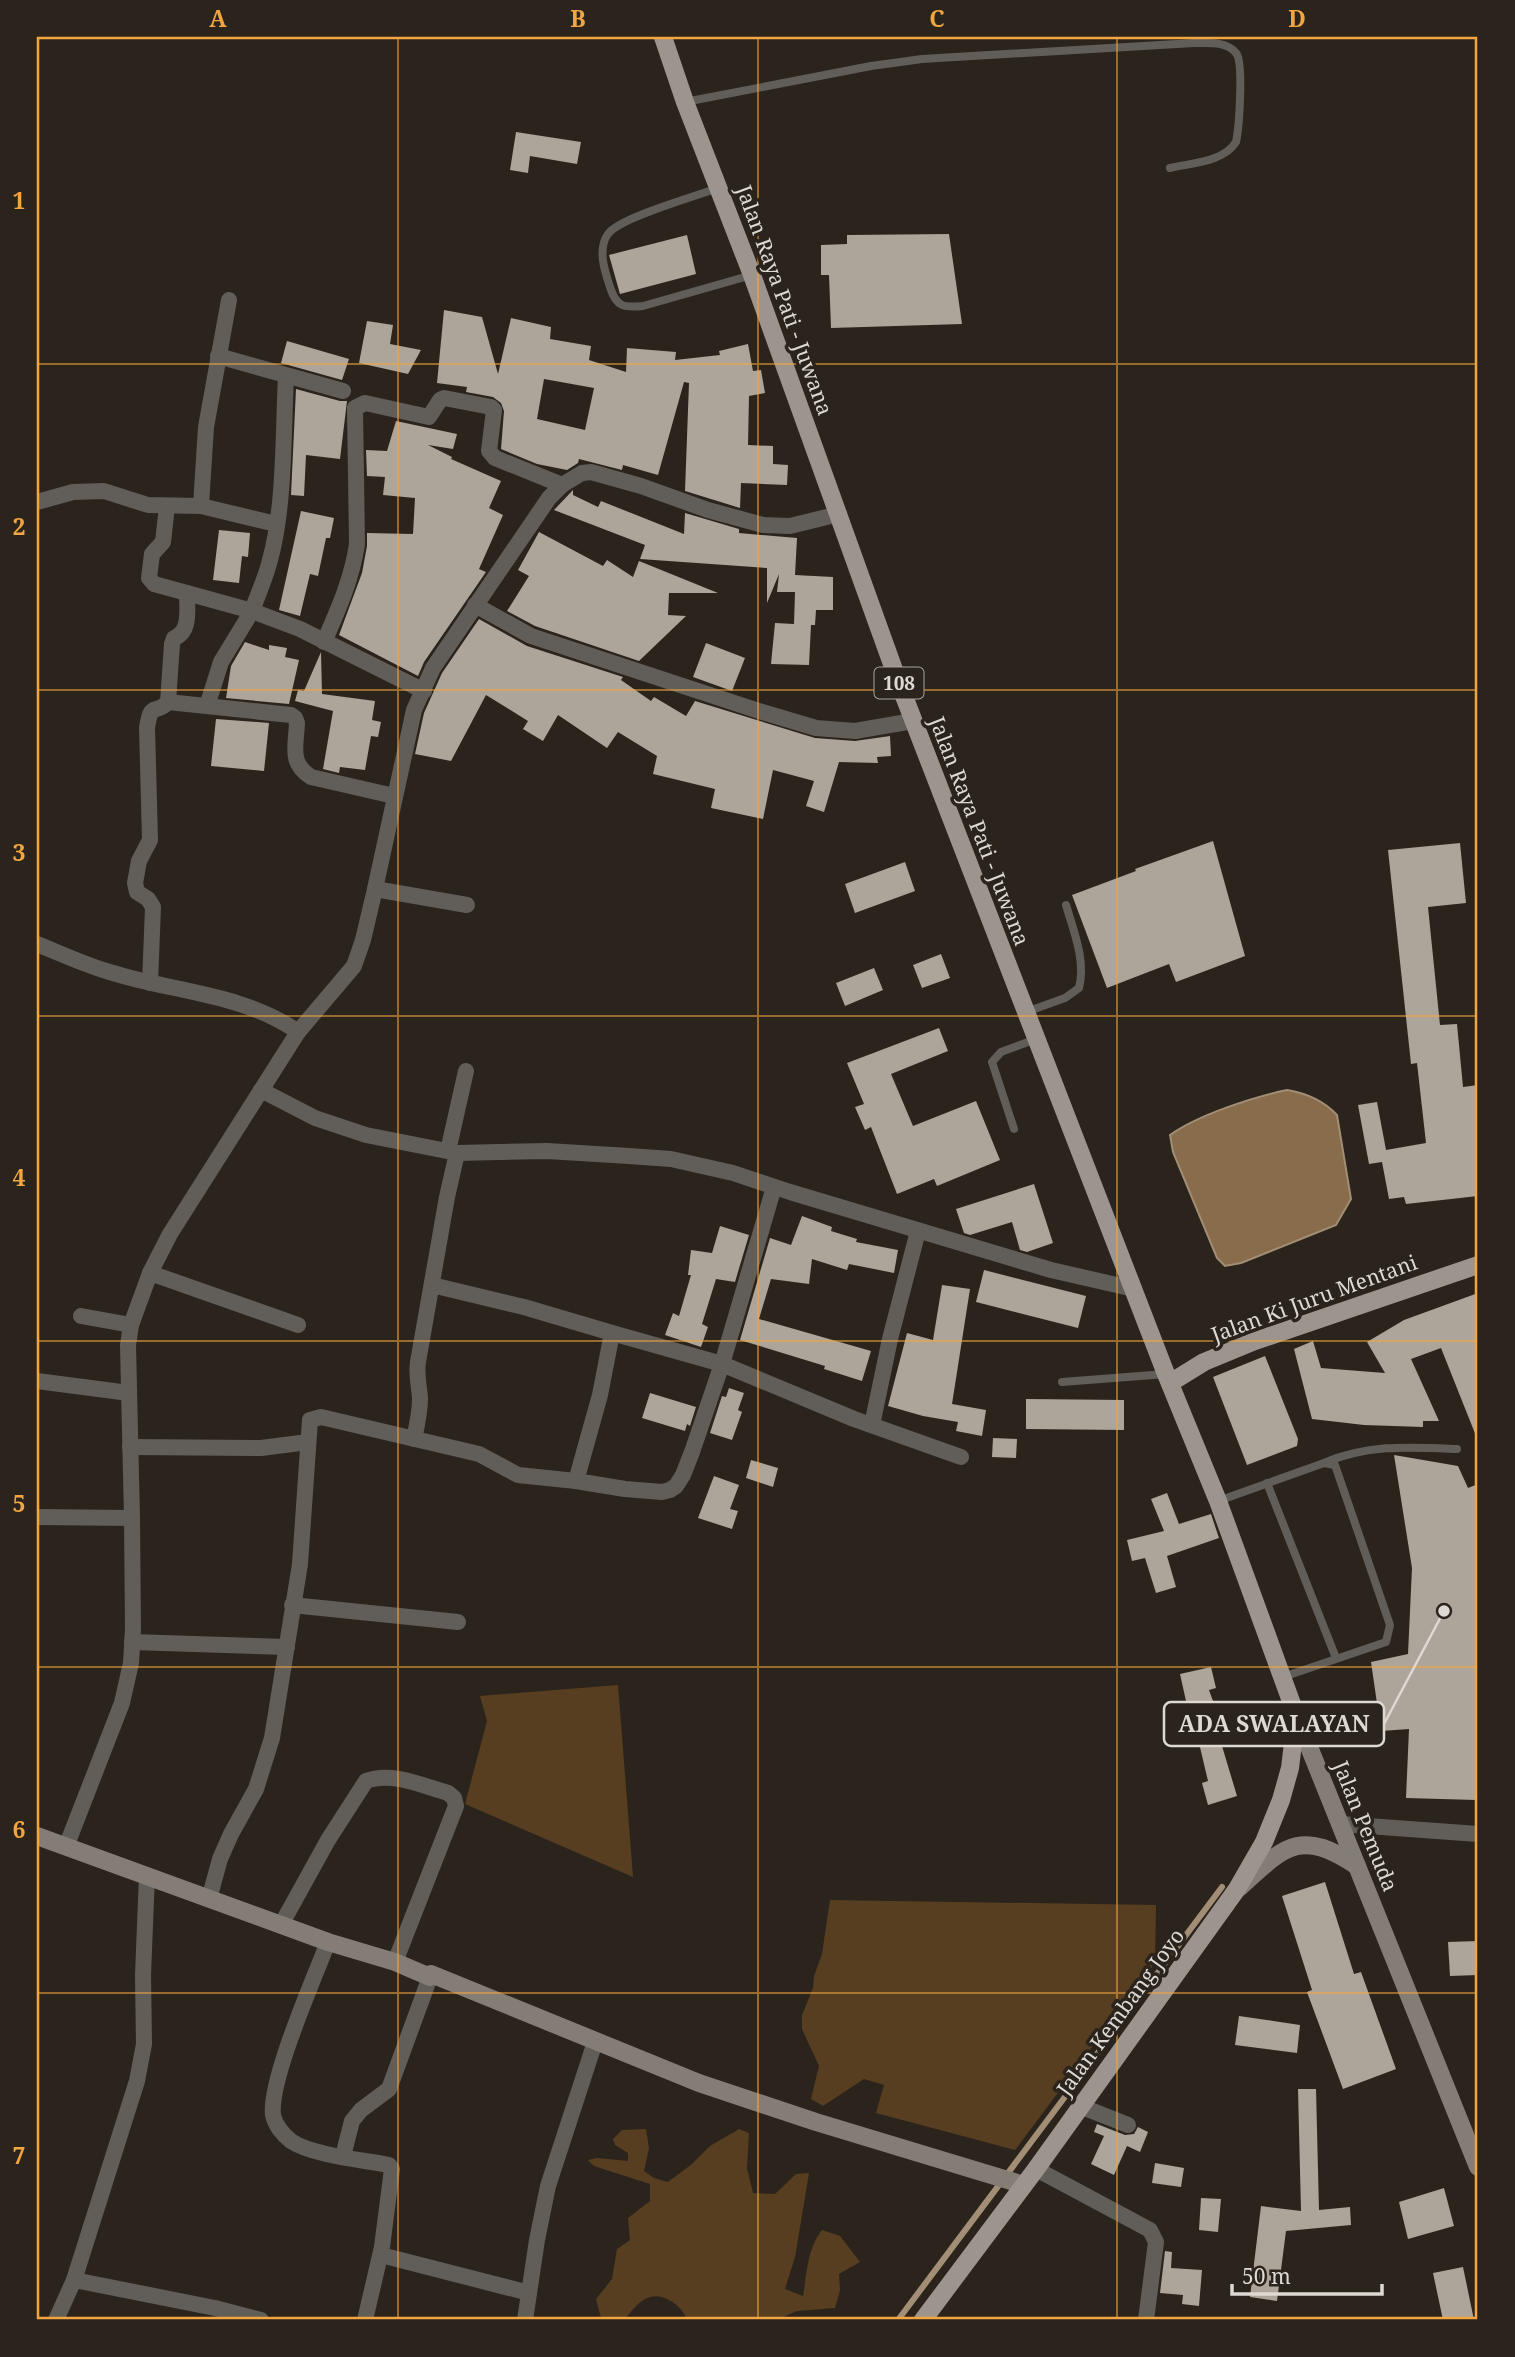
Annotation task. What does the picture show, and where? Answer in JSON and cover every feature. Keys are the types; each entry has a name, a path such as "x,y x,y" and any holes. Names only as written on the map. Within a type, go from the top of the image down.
{"main road":[{"name":"Jalan Raya Pati - Juwana","path":"663,37 914,721 1168,1378"},
{"name":"Jalan Ki Juru Mentani","path":"1168,1378 1255,1340 1478,1265"},
{"name":"Jalan Pemuda","path":"1168,1378 1218,1501 1292,1704"},
{"name":"Jalan Kembang Joyo","path":"923,2320 1019,2183 1036,2169 1237,1889 1264,1842 1282,1800 1293,1743 1292,1704"}],"street":[{"path":"201,506 206,427 229,300"},
{"path":"218,356 343,391"},
{"path":"207,706 221,662 252,611 270,560 276,524 286,377"},
{"path":"324,642 344,598 355,561 355,408 359,404 429,416 444,398 491,407 494,410 489,451 495,458 562,485"},
{"path":"66,1847 122,1703 131,1663 132,1518 128,1345 131,1325 150,1273 170,1234 298,1032 354,966 375,889 414,710 433,668 549,498 562,485 582,473 605,475 708,510 763,525 790,526 839,514"},
{"path":"37,502 91,490 115,494 148,505 201,506 276,524"},
{"path":"167,506 163,542 152,554 149,578 154,584 252,611 324,642 424,691"},
{"path":"150,983 153,907 148,899 137,892 135,883 139,861 150,840 147,728 149,714 154,708 164,706 168,702 172,644 174,638 182,636 186,629 187,593"},
{"path":"475,606 531,636 816,728 855,731 914,721"},
{"path":"168,702 295,718 296,762 302,772 311,777 394,796"},
{"path":"375,889 467,905"},
{"path":"37,944 111,973 250,1007 282,1020 298,1032"},
{"path":"414,1440 420,1408 416,1378 418,1362 466,1071"},
{"path":"261,1090 315,1118 366,1135 452,1152 547,1151 671,1159 733,1173 1051,1270 1134,1289"},
{"path":"209,1899 220,1860 231,1834 250,1802 272,1738 300,1564 310,1420 321,1417 479,1454 517,1475 662,1492 676,1486 692,1452 722,1364 774,1187"},
{"path":"872,1425 890,1339 918,1231"},
{"path":"150,1273 298,1325"},
{"path":"432,1285 524,1307 722,1364 872,1425 961,1457"},
{"path":"82,1316 131,1325"},
{"path":"576,1481 597,1405 612,1333"},
{"path":"37,1381 129,1393"},
{"path":"130,1447 261,1447 308,1442"},
{"path":"37,1517 132,1518"},
{"path":"292,1605 458,1622"},
{"path":"132,1642 287,1647"},
{"name":"Jalan Pemuda","path":"1292,1704 1473,2142 1478,2168"},
{"path":"281,1925 328,1840 366,1781 387,1777 448,1793 454,1798 456,1806 395,1962"},
{"path":"1340,1824 1478,1833"},
{"path":"37,1836 328,1942 395,1962 430,1977"},
{"path":"1237,1889 1275,1856 1292,1846 1323,1847 1357,1866"},
{"path":"56,2320 74,2280 96,2204 126,2119 141,2060 144,2044 143,1975 147,1875"},
{"path":"328,1942 277,2083 273,2110 279,2129 290,2140 306,2148 389,2165 391,2169 390,2199 381,2255 365,2320"},
{"path":"343,2156 352,2121 361,2109 389,2089 431,1974 699,2083 803,2118 1019,2183"},
{"path":"525,2320 548,2186 595,2042"},
{"path":"1080,2106 1128,2125"},
{"path":"1036,2169 1150,2230 1156,2242 1146,2320"},
{"path":"381,2255 529,2293"},
{"path":"74,2280 215,2308 261,2320"}],"lane":[{"path":"685,102 871,66 922,59 1194,43 1223,44 1237,53 1241,65 1236,142 1222,155 1170,168"},
{"path":"719,187 625,222 610,231 602,250 613,298 627,307 643,306 752,275"},
{"path":"1026,1012 1065,998 1079,988 1082,976 1077,939 1066,905"},
{"path":"1014,1129 992,1062 1001,1052 1036,1039"},
{"path":"1062,1382 1168,1378"},
{"path":"1218,1501 1341,1455 1390,1446 1457,1449"},
{"path":"1283,1676 1386,1642 1390,1625 1335,1465 1324,1463"},
{"path":"1267,1483 1336,1658"}],"shaded area":[{"path":"1287,1090 1314,1098 1337,1115 1351,1199 1336,1225 1241,1263 1225,1266 1217,1258 1173,1152 1170,1135 1226,1108"},
{"path":"618,1685 633,1877 465,1804 487,1721 480,1696"},
{"path":"830,1900 1156,1905 1155,1963 1015,2150 876,2113 884,2085 864,2079 823,2106 811,2099 819,2066 802,2029 802,2015 822,1954"},
{"path":"646,2129 649,2148 644,2171 654,2178 668,2182 710,2146 739,2129 749,2133 747,2168 753,2193 775,2194 796,2174 809,2173 795,2257 785,2289 803,2296 808,2262 817,2237 822,2230 840,2236 860,2262 839,2274 840,2290 835,2308 797,2311 782,2320 687,2320 682,2310 673,2302 656,2296 642,2301 624,2320 601,2318 596,2299 612,2279 617,2249 630,2240 628,2218 650,2201 650,2184 594,2166 588,2160 597,2158 628,2161 628,2153 615,2145 613,2139 622,2130"}],"building":[{"path":"516,132 581,142 577,164 530,156 528,173 510,170"},
{"path":"949,234 962,324 831,328 829,275 821,275 821,245 847,244 847,235"},
{"path":"687,235 696,274 620,294 609,255"},
{"path":"444,310 482,317 498,374 511,318 551,327 550,339 591,346 589,360 626,372 627,348 676,352 675,360 720,355 719,351 748,344 753,371 761,370 765,393 749,396 748,445 773,446 773,464 788,465 787,485 741,483 740,508 685,491 689,383 684,382 658,475 623,465 622,470 579,459 578,463 567,470 537,464 501,449 504,411 501,403 493,397 466,392 467,387 437,383","holes":["544,379 594,388 585,430 537,419"]},
{"path":"367,321 393,325 390,344 421,350 408,374 359,363"},
{"path":"287,341 349,359 342,380 281,363"},
{"path":"296,389 347,401 340,459 306,455 304,496 291,495"},
{"path":"396,421 457,434 453,449 428,445 452,457 451,459 501,481 489,508 503,515 479,569 486,572 424,662 418,676 339,635 362,573 367,533 413,534 415,498 383,495 385,477 367,476 366,450 387,451"},
{"path":"573,490 573,495 598,507 601,501 684,534 685,513 739,529 739,533 797,538 795,575 833,577 833,610 816,610 815,625 811,625 809,665 771,664 775,623 794,624 795,592 777,592 779,574 767,603 767,568 640,559 645,545 554,510"},
{"path":"301,511 334,518 330,538 326,538 318,576 310,574 300,616 279,610"},
{"path":"219,530 250,533 248,557 242,556 239,583 213,580"},
{"path":"539,532 603,566 607,560 633,577 639,561 718,593 669,593 668,615 686,616 639,661 535,626 507,611 529,576 518,570"},
{"path":"479,619 527,646 623,677 621,680 651,701 654,697 686,716 695,701 815,738 855,741 890,736 891,756 877,757 878,763 839,762 824,812 806,806 814,781 773,770 763,819 711,808 715,789 653,774 657,756 618,732 607,748 558,715 543,741 523,729 528,721 486,695 451,761 415,754 424,713 442,673"},
{"path":"245,642 269,650 269,645 287,648 285,657 299,660 289,704 226,698 231,666"},
{"path":"706,643 745,658 732,691 693,677"},
{"path":"321,652 322,694 375,701 372,720 381,722 378,737 371,736 365,770 340,767 339,773 323,769 333,711 295,701 298,690 304,691"},
{"path":"216,719 269,723 264,771 211,766"},
{"path":"1213,841 1245,956 1176,982 1169,964 1107,988 1072,895"},
{"path":"1460,843 1466,903 1428,907 1440,1025 1457,1024 1463,1087 1478,1085 1478,1196 1406,1204 1404,1197 1389,1199 1382,1162 1369,1164 1358,1105 1377,1102 1386,1150 1426,1143 1417,1063 1411,1064 1388,850"},
{"path":"905,862 915,891 855,913 845,884"},
{"path":"941,954 950,978 922,988 913,965"},
{"path":"874,968 883,990 845,1006 836,983"},
{"path":"939,1028 948,1051 891,1074 913,1126 976,1101 1000,1160 937,1186 934,1179 897,1194 871,1127 865,1130 855,1107 864,1104 847,1063"},
{"path":"1034,1184 1053,1243 1027,1252 1020,1250 1012,1222 970,1235 964,1233 956,1209"},
{"path":"802,1216 832,1227 831,1231 857,1239 856,1242 898,1250 894,1273 849,1264 847,1270 812,1259 809,1284 771,1279 759,1319 871,1351 862,1381 824,1369 825,1366 740,1340 770,1238 791,1245"},
{"path":"720,1226 749,1235 735,1282 716,1279 702,1324 708,1327 701,1347 665,1335 673,1313 679,1316 691,1275 688,1275 691,1250 712,1253"},
{"path":"984,1270 1086,1296 1078,1328 976,1302"},
{"path":"942,1285 970,1289 952,1404 986,1410 982,1436 956,1431 958,1422 888,1406 907,1333 933,1340"},
{"path":"1478,1293 1478,1441 1441,1348 1411,1359 1439,1421 1423,1421 1423,1427 1364,1425 1312,1419 1294,1349 1313,1341 1321,1368 1385,1373 1367,1342 1404,1320"},
{"path":"1265,1356 1298,1439 1297,1446 1247,1465 1213,1377"},
{"path":"729,1388 744,1393 738,1410 742,1412 732,1440 710,1433 722,1396 726,1397"},
{"path":"650,1393 696,1407 690,1426 687,1424 685,1431 642,1418"},
{"path":"1026,1399 1124,1400 1124,1430 1026,1429"},
{"path":"993,1438 1017,1439 1016,1458 992,1457"},
{"path":"1394,1455 1458,1466 1468,1488 1478,1484 1476,1800 1406,1798 1409,1729 1381,1731 1371,1662 1408,1654 1412,1568"},
{"path":"751,1460 778,1468 773,1487 746,1478"},
{"path":"714,1476 739,1485 730,1509 738,1511 732,1529 698,1518"},
{"path":"1167,1493 1179,1524 1211,1514 1219,1538 1167,1556 1176,1587 1156,1593 1145,1558 1132,1561 1127,1540 1164,1531 1151,1499"},
{"path":"1211,1667 1216,1688 1209,1690 1225,1734 1219,1736 1237,1796 1208,1805 1202,1783 1208,1781 1199,1743 1191,1747 1182,1722 1190,1719 1180,1674"},
{"path":"1325,1882 1354,1974 1361,1972 1396,2069 1343,2089 1307,1992 1312,1990 1282,1896"},
{"path":"1478,1941 1478,1975 1450,1976 1448,1942"},
{"path":"1239,2016 1300,2025 1297,2053 1235,2045"},
{"path":"1298,2089 1316,2089 1319,2210 1350,2207 1351,2225 1286,2231 1277,2301 1250,2297 1261,2206 1301,2211"},
{"path":"1097,2124 1125,2135 1134,2134 1138,2127 1148,2132 1140,2152 1127,2146 1114,2175 1091,2164 1104,2136 1094,2132"},
{"path":"1155,2163 1184,2168 1181,2187 1152,2183"},
{"path":"1444,2188 1454,2226 1408,2239 1399,2202"},
{"path":"1201,2198 1221,2199 1218,2232 1199,2230"},
{"path":"1165,2251 1172,2252 1171,2268 1202,2270 1199,2306 1182,2304 1183,2295 1160,2293"},
{"path":"1463,2267 1474,2320 1443,2320 1433,2273"}],"waterway":[{"path":"898,2320 1222,1887"}],"place":[{"name":"ADA SWALAYAN","path":"1444,1611"}]}
